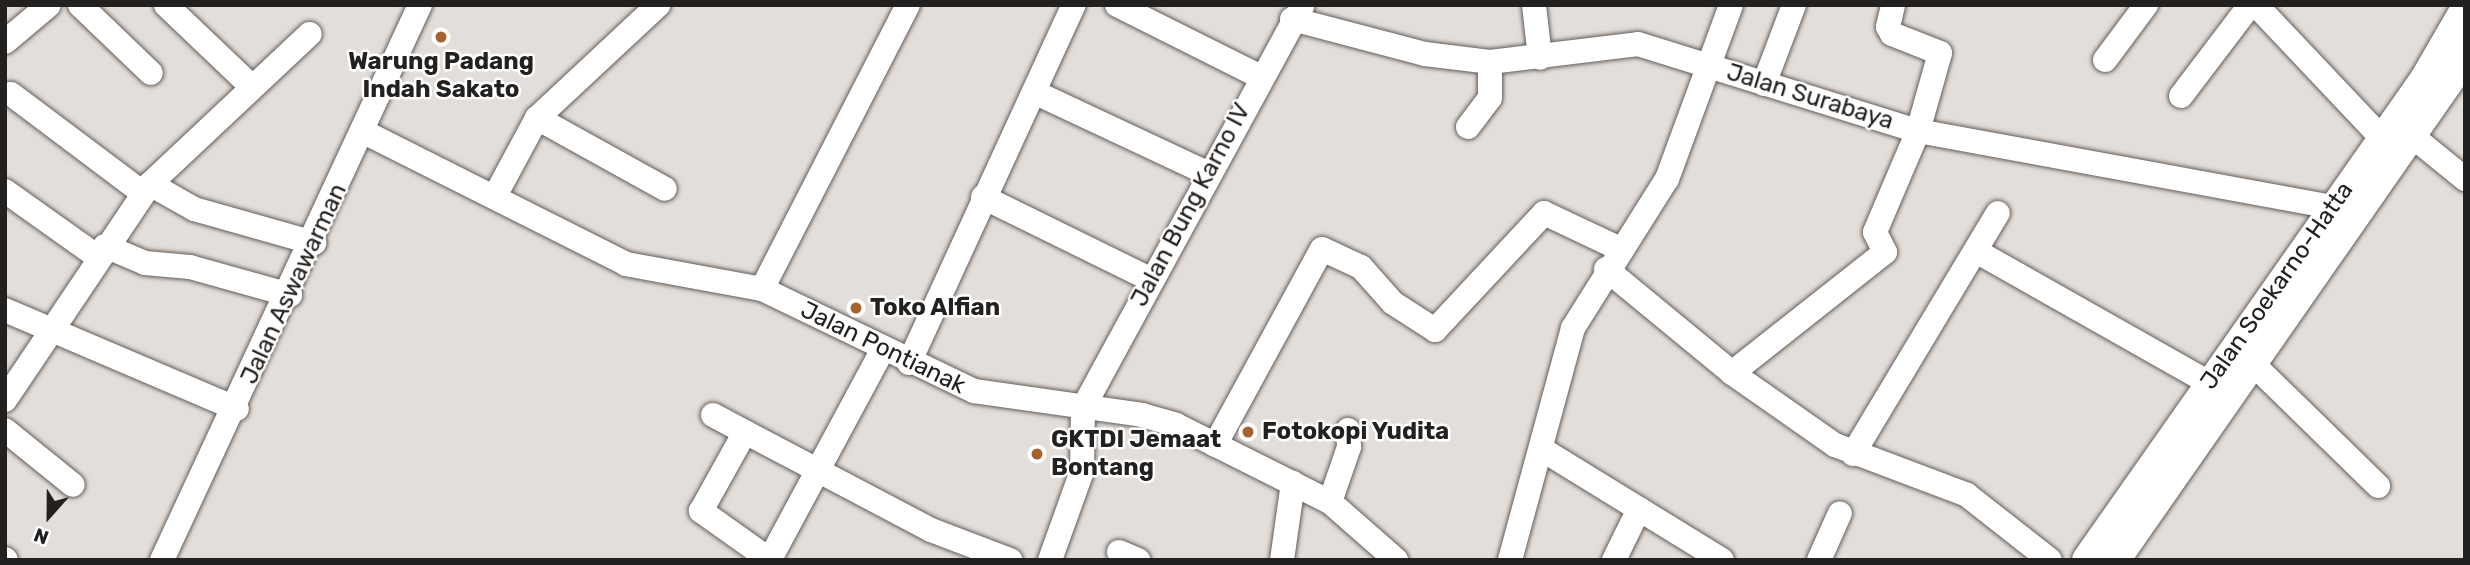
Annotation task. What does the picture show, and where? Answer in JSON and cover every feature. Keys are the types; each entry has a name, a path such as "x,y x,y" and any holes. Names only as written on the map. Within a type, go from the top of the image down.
{"main road":[{"name":"Jalan Soekarno-Hatta","path":"2087,560 2331,207 2396,143 2465,10"},
{"name":"Jalan Soekarno-Hatta","path":"2115,560 2396,143 2465,58"}],"street":[{"path":"5,42 49,5"},
{"path":"80,5 151,73"},
{"path":"166,5 251,86"},
{"name":"Jalan Aswawarman","path":"162,560 290,295 420,5"},
{"path":"495,196 537,118 658,5"},
{"path":"762,289 908,5"},
{"path":"909,362 1074,5"},
{"path":"1117,5 1259,76"},
{"path":"1534,5 1540,58"},
{"path":"1510,560 1543,450 1567,343 1606,269 1667,179 1731,5"},
{"path":"1764,84 1794,5"},
{"path":"1732,373 1883,255 1875,232 1918,131 1940,53 1892,34 1888,27 1893,5"},
{"path":"2105,60 2146,5"},
{"path":"2181,96 2250,5"},
{"path":"2256,5 2396,143 2465,179"},
{"name":"Jalan Bung Karno IV","path":"1083,408 1259,76 1297,12"},
{"name":"Jalan Surabaya","path":"1297,12 1425,54 1490,62 1540,58 1630,44 1707,65 1918,131 2331,207"},
{"path":"5,400 101,251 146,189 251,86 310,34"},
{"path":"1468,127 1490,98 1490,62"},
{"path":"1034,92 1207,173"},
{"path":"11,94 146,189 194,209 314,243"},
{"path":"537,118 665,189"},
{"name":"Jalan Pontianak","path":"364,132 626,264 672,275 712,279 762,289 909,362 992,397 1142,415 1215,445 1330,502 1396,560"},
{"path":"5,191 101,251 145,263 190,267 290,295"},
{"path":"983,197 1152,280"},
{"path":"1215,445 1322,249 1361,267 1393,303 1435,330 1544,213 1620,249"},
{"path":"1853,454 1998,213"},
{"path":"1976,251 2208,382"},
{"path":"1606,269 1732,373 1853,454 1966,495 2050,560"},
{"path":"5,310 237,409"},
{"path":"745,432 701,511 770,559 820,471 883,349"},
{"path":"2250,361 2378,486"},
{"path":"1050,560 1082,471 1083,408"},
{"path":"713,415 931,530 1010,560"},
{"path":"5,430 73,485"},
{"path":"1330,502 1349,447 1348,430"},
{"path":"1543,450 1722,560"},
{"path":"1282,560 1293,483"},
{"path":"1614,560 1639,509"},
{"path":"1819,560 1840,513"}],"place":[{"name":"Warung Padang Indah Sakato","path":"441,37"},
{"name":"Toko Alfian","path":"856,308"},
{"name":"Fotokopi Yudita","path":"1248,432"},
{"name":"GKTDI Jemaat Bontang","path":"1037,454"}]}
